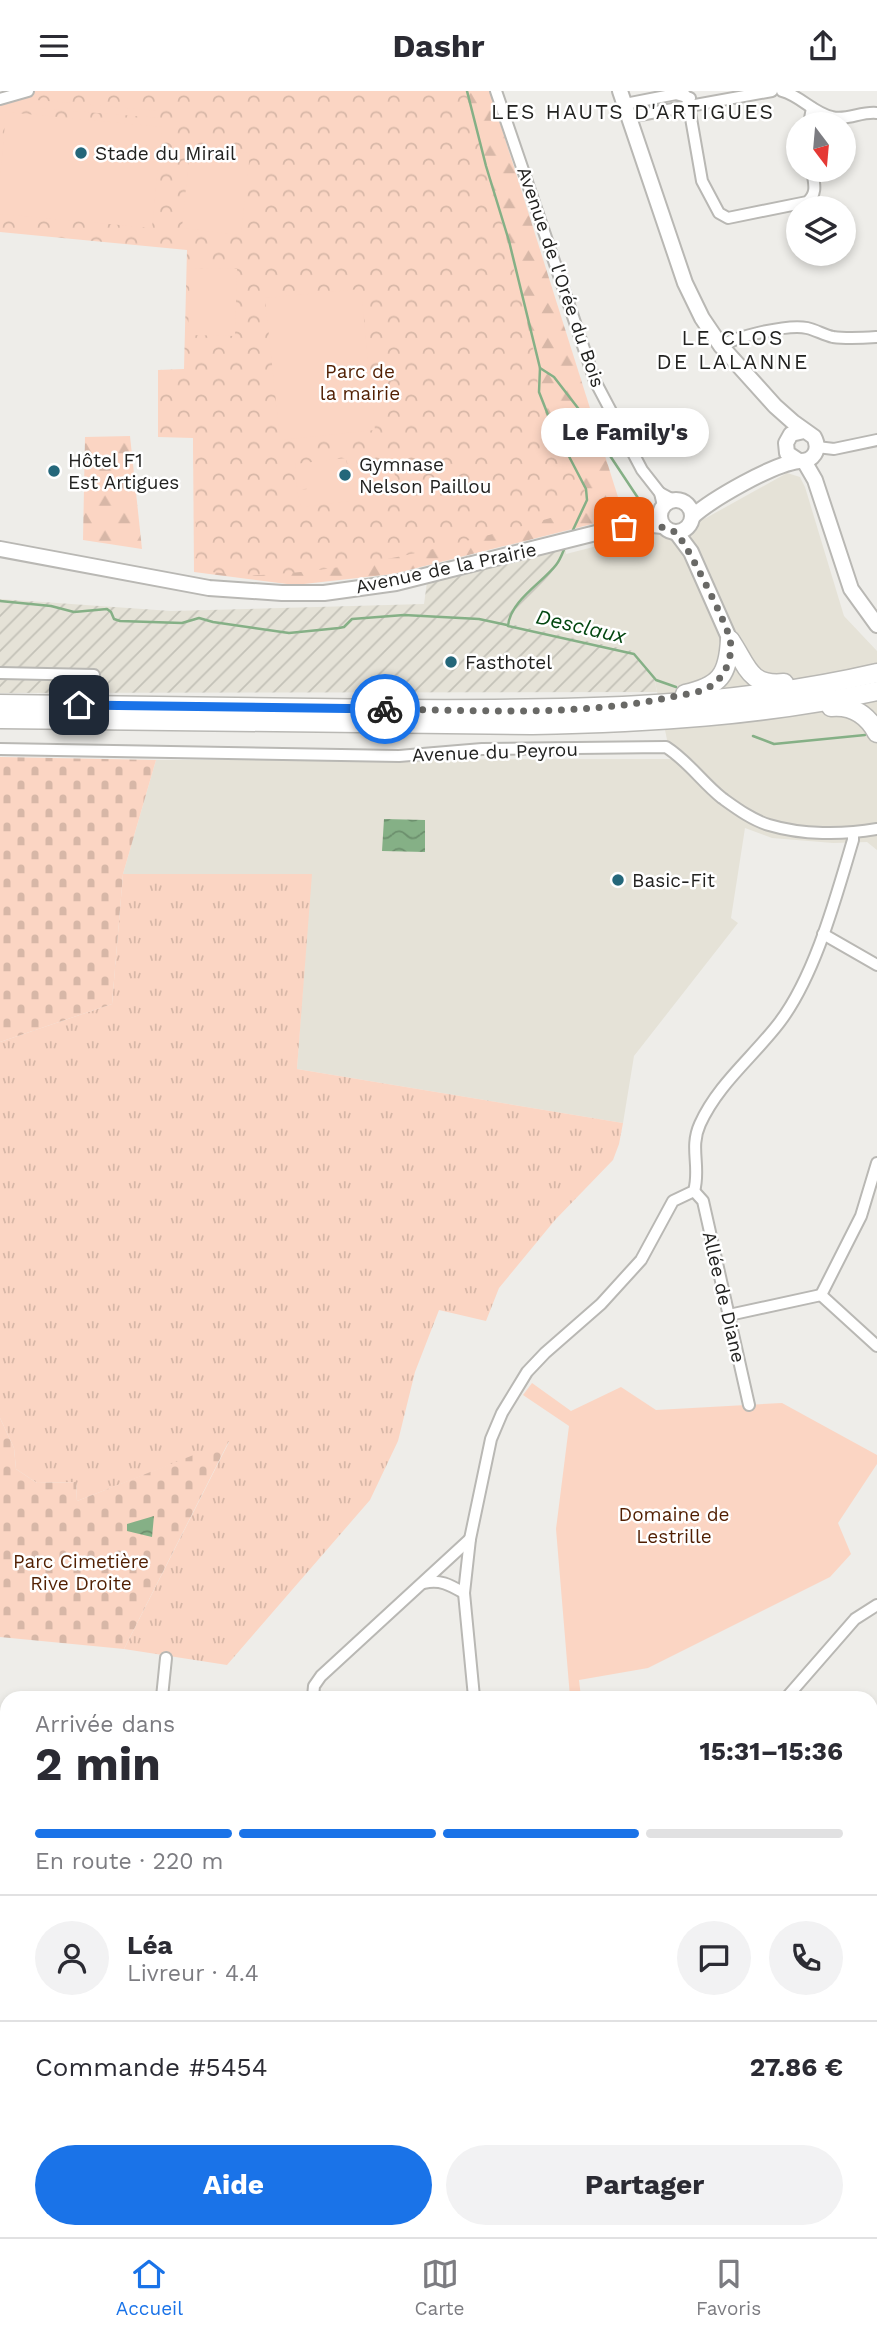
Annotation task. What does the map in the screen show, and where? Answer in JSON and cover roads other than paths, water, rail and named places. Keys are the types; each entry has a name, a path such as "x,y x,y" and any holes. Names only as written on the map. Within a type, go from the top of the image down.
{"highway":[{"path":"730,640 749,672 766,683 796,681 877,666"},
{"path":"632,705 700,691 710,686 727,669 730,640"},
{"path":"0,704 533,710 726,699 828,684 877,673"},
{"path":"0,719 532,726 650,721 768,711 877,691"},
{"path":"650,721 682,725 844,706 862,714 877,733"}],"street":[{"path":"0,99 28,91"},
{"name":"Avenue de l'Orée du Bois","path":"496,91 595,381 642,470 673,513"},
{"path":"772,91 701,104 686,101 625,104 692,299 702,319 721,346 775,406 814,437 834,514 840,555"},
{"path":"782,91 793,93 812,107 836,119 868,111 877,113"},
{"path":"686,101 702,181 719,213 728,218 807,202 813,196 814,182"},
{"path":"811,112 812,107"},
{"path":"721,346 733,340 792,327 806,328 831,337 877,337"},
{"path":"775,406 790,457 801,461 815,480 851,589 877,625"},
{"path":"764,473 796,431 804,431"},
{"path":"817,449 834,449 877,440"},
{"path":"730,640 673,513 710,502 764,473 813,456 817,449"},
{"name":"Avenue de la Prairie","path":"0,549 209,588 314,593 396,583 640,524 673,513"},
{"path":"0,673 94,675"},
{"name":"Avenue du Peyrou","path":"0,749 399,756 482,749 666,747 683,758 720,796 750,817 768,825 797,831 853,833 877,829"},
{"path":"473,1691 464,1593 470,1539 491,1439 516,1388 527,1372 601,1304 641,1260 673,1201 694,1191 698,1179 693,1142 700,1123 722,1088 779,1024 799,993 823,934 853,841 853,833"},
{"path":"823,934 877,965"},
{"path":"821,1295 860,1216 877,1163"},
{"name":"Allée de Diane","path":"694,1191 703,1201 749,1405"},
{"path":"729,1315 821,1295"},
{"path":"821,1295 877,1346"},
{"path":"314,1691 321,1676 470,1539"},
{"path":"421,1584 435,1580 464,1593"},
{"path":"792,1691 855,1619 877,1605"},
{"path":"163,1691 166,1658"}],"water":[{"path":"384,819 425,820 425,852 382,851"},
{"path":"154,1516 152,1537 127,1531 127,1524"}],"waterway":[{"name":"Desclaux","path":"467,91 509,241 540,368 539,392 550,420 586,489 587,500 572,532"},
{"name":"Desclaux","path":"540,368 554,377 581,412 642,504"},
{"name":"Desclaux","path":"566,545 556,565 514,608 508,626 634,654 656,680 676,687"},
{"path":"0,601 51,606 74,612 107,609 114,619 120,621 182,623 199,618 289,633 344,627 352,619 404,615 479,619 507,625"},
{"name":"Desclaux","path":"753,736 774,744 865,735"}],"place":[{"name":"Stade du Mirail","path":"81,153"},
{"name":"Hôtel F1 Est Artigues","path":"54,471"},
{"name":"Gymnase Nelson Paillou","path":"345,475"},
{"name":"Le Family's","path":"624,527"},
{"name":"Fasthotel","path":"451,662"},
{"name":"Basic-Fit","path":"618,880"}],"district":[{"name":"LES HAUTS D'ARTIGUES","path":"633,111"},
{"name":"LE CLOS DE LALANNE","path":"733,349"}],"park label":[{"name":"Parc de la mairie","path":"360,382"},
{"name":"Domaine de Lestrille","path":"674,1525"},
{"name":"Parc Cimetière Rive Droite","path":"81,1572"}]}
